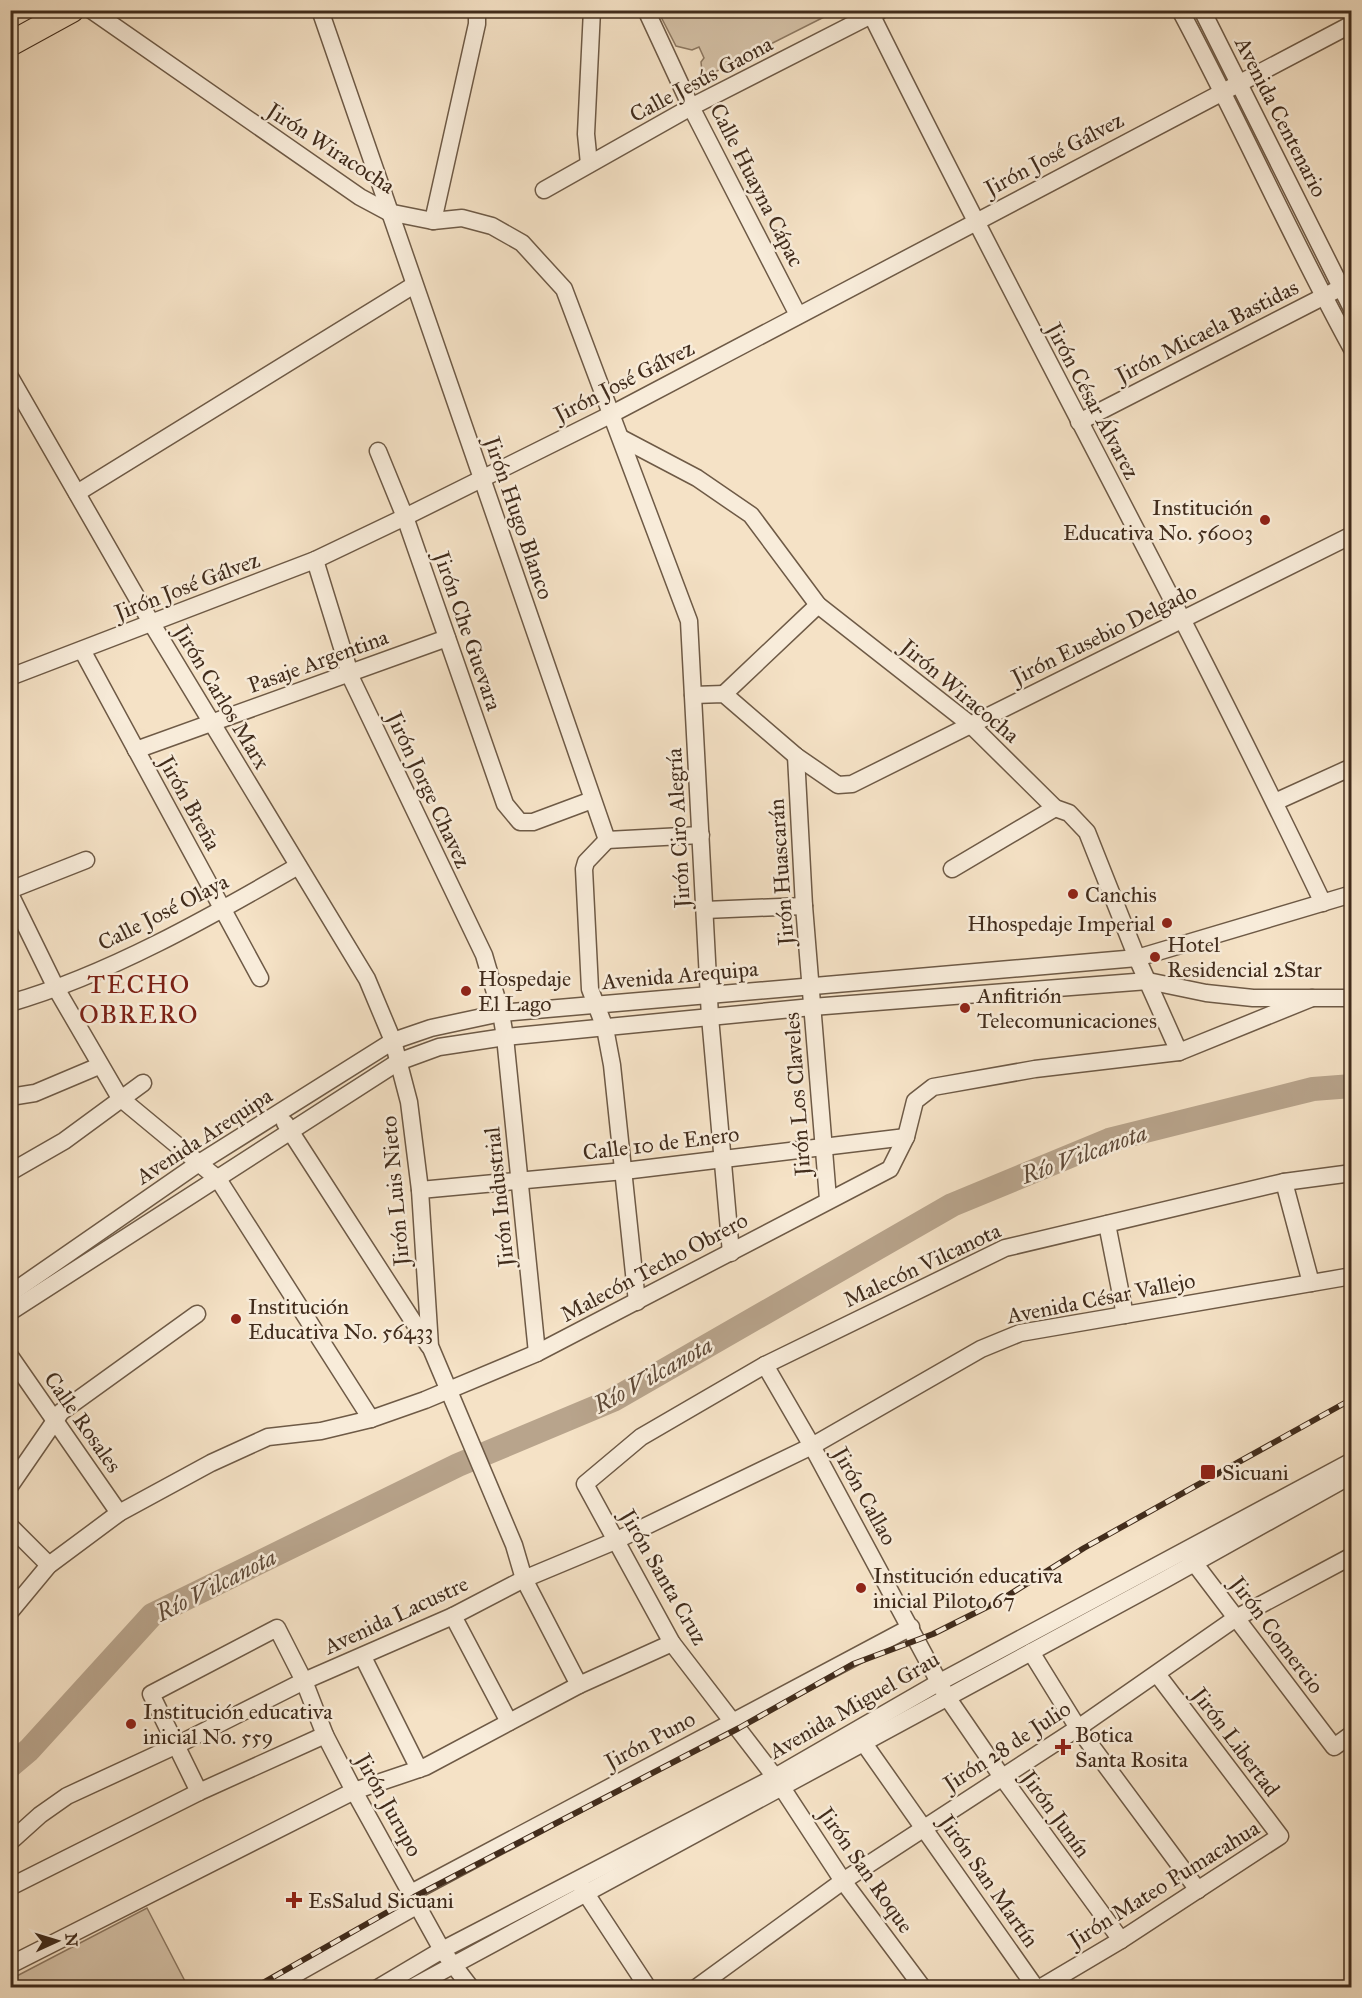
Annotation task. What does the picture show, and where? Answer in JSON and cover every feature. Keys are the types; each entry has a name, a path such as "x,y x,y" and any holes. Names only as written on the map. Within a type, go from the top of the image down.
{"highway":[{"path":"10,44 72,10"}],"street":[{"name":"Jirón Wiracocha","path":"91,10 325,175 388,212 433,221 462,218 492,226 522,243 564,289 610,416"},
{"name":"Jirón Hugo Blanco","path":"320,10 607,840"},
{"path":"433,221 477,24 477,10"},
{"path":"589,164 586,134 592,10"},
{"name":"Calle Huayna Cápac","path":"646,10 691,107 798,315"},
{"path":"1180,10 1223,89 1323,297 1352,349"},
{"name":"Avenida Centenario","path":"1202,10 1346,285 1352,309"},
{"name":"Calle Jesús Gaona","path":"544,190 691,107 877,13"},
{"name":"Jirón César Álvarez","path":"877,13 974,222 1183,621 1275,802 1323,903"},
{"name":"Jirón José Gálvez","path":"10,677 315,560 405,517 610,416 1238,81 1352,24"},
{"path":"77,494 414,285"},
{"name":"Jirón Micaela Bastidas","path":"1079,422 1346,285"},
{"name":"Jirón Carlos Marx","path":"10,377 152,624 367,979 393,1041"},
{"name":"Jirón Ciro Alegría","path":"610,416 621,438 689,621 710,1017 731,1253"},
{"name":"Jirón Wiracocha","path":"621,438 697,478 751,515 818,605 971,725 1055,808 1069,813 1087,832 1137,958 1179,1052"},
{"name":"Jirón Che Guevara","path":"378,451 405,517 505,804 520,822 533,822 592,800"},
{"name":"Jirón Eusebio Delgado","path":"724,694 796,756 838,784 852,784 1352,535"},
{"name":"Jirón Jorge Chavez","path":"315,560 350,673 429,845 484,955 501,1013 505,1036"},
{"path":"693,694 724,694 818,605"},
{"name":"Pasaje Argentina","path":"136,750 447,638"},
{"name":"Jirón Breña","path":"82,650 260,978"},
{"name":"Jirón Huascarán","path":"796,756 811,986"},
{"path":"1275,802 1352,767"},
{"path":"952,869 1055,808"},
{"path":"637,1302 612,1065 605,1028 590,989 584,869 586,862 607,840 701,835"},
{"path":"86,860 10,892 57,990 99,1066 121,1097 218,1179 371,1419"},
{"name":"Calle José Olaya","path":"10,1003 57,990 223,910 298,866"},
{"name":"Avenida Arequipa","path":"10,1294 199,1163 393,1041 430,1028 501,1013 1137,958 1352,894"},
{"path":"705,910 804,906"},
{"name":"Avenida Arequipa","path":"10,1312 398,1062 439,1047 505,1036 812,1007 1148,981 1206,993 1253,998 1352,998"},
{"name":"Jirón Los Claveles","path":"811,986 828,1199"},
{"name":"Malecón Techo Obrero","path":"10,1612 49,1565 119,1513 211,1463 268,1437 321,1431 371,1419 425,1400 448,1388 537,1353 890,1168 906,1137 915,1101 933,1088 1035,1069 1179,1052 1312,998"},
{"name":"Jirón Industrial","path":"505,1036 537,1353"},
{"name":"Jirón Luis Nieto","path":"393,1041 409,1102 420,1190 430,1346 514,1545 524,1579 579,1685"},
{"path":"10,1097 35,1093 99,1066"},
{"path":"10,1172 91,1122 121,1097 143,1083"},
{"path":"280,1114 430,1346"},
{"name":"Calle 10 de Enero","path":"420,1190 624,1171 906,1137"},
{"name":"Malecón Vilcanota","path":"585,1484 641,1437 765,1365 1005,1248 1284,1182 1352,1173"},
{"path":"1284,1182 1311,1283"},
{"path":"1107,1224 1125,1315"},
{"name":"Avenida César Vallejo","path":"812,1446 981,1349 1020,1333 1352,1276"},
{"path":"10,1486 62,1412 197,1314"},
{"name":"Calle Rosales","path":"10,1356 119,1513"},
{"name":"Jirón Callao","path":"765,1365 812,1446 943,1690"},
{"name":"Avenida Lacustre","path":"10,1842 40,1815 67,1796 175,1746 304,1681 453,1616 524,1579 615,1540 812,1446"},
{"name":"Avenida Miguel Grau","path":"778,1782 863,1742 943,1690 1031,1652 1352,1461"},
{"name":"Avenida Miguel Grau","path":"411,1988 581,1887 1190,1557 1352,1475"},
{"name":"Jirón Santa Cruz","path":"585,1484 672,1643 734,1721 778,1782"},
{"path":"10,1526 49,1565"},
{"name":"Jirón 28 de Julio","path":"696,1988 843,1881 922,1827 1078,1728 1236,1618 1352,1556"},
{"name":"Jirón Comercio","path":"1190,1557 1334,1747 1352,1734"},
{"path":"453,1616 509,1722"},
{"name":"Jirón Puno","path":"271,1988 415,1899 734,1721 910,1627"},
{"name":"Jirón Jurupo","path":"175,1746 151,1694 277,1628 304,1681 325,1735 354,1791 442,1950 471,1988"},
{"path":"10,1965 354,1791 419,1769 579,1685 672,1643"},
{"path":"1031,1652 1078,1728 1198,1890"},
{"path":"363,1657 419,1769"},
{"name":"Jirón Libertad","path":"1157,1674 1280,1836"},
{"name":"Jirón Junín","path":"943,1690 1002,1777 1121,1940"},
{"path":"10,1887 199,1792 325,1735"},
{"name":"Jirón San Martín","path":"863,1742 1038,1988"},
{"path":"175,1746 199,1792"},
{"name":"Jirón San Roque","path":"778,1782 843,1881 923,1988"},
{"name":"Jirón Mateo Pumacahua","path":"1038,1988 1121,1940 1280,1836"},
{"path":"581,1887 648,1988"},
{"name":"Avenida Miguel Grau","path":"378,1988 442,1950 581,1887"}],"shaded area":[{"path":"658,11 836,11 711,74 702,72 701,62 704,58 699,47 692,50 676,46"},
{"path":"147,1908 188,1987 11,1987 11,1979"}],"waterway":[{"name":"Río Vilcanota","path":"10,1766 29,1750 152,1615 458,1465 613,1400 952,1205 1109,1140 1313,1089 1352,1086"}],"railway":[{"path":"254,1988 414,1897 739,1728 853,1664 933,1634 999,1601 1084,1548 1352,1399"}],"place":[{"name":"Institución Educativa No. 56003","path":"1265,520"},
{"name":"Canchis","path":"1073,894"},
{"name":"Hhospedaje Imperial","path":"1167,923"},
{"name":"Hotel Residencial 2Star","path":"1155,957"},
{"name":"Hospedaje El Lago","path":"466,991"},
{"name":"Anfitrión Telecomunicaciones","path":"965,1008"},
{"name":"Institución Educativa No. 56433","path":"236,1319"},
{"name":"Sicuani","path":"1208,1472"},
{"name":"Institución educativa inicial Piloto 67","path":"861,1588"},
{"name":"Institución educativa inicial No. 559","path":"131,1724"},
{"name":"Botica Santa Rosita","path":"1063,1747"},
{"name":"EsSalud Sicuani","path":"294,1900"}],"district":[{"name":"TECHO OBRERO","path":"139,999"}]}
